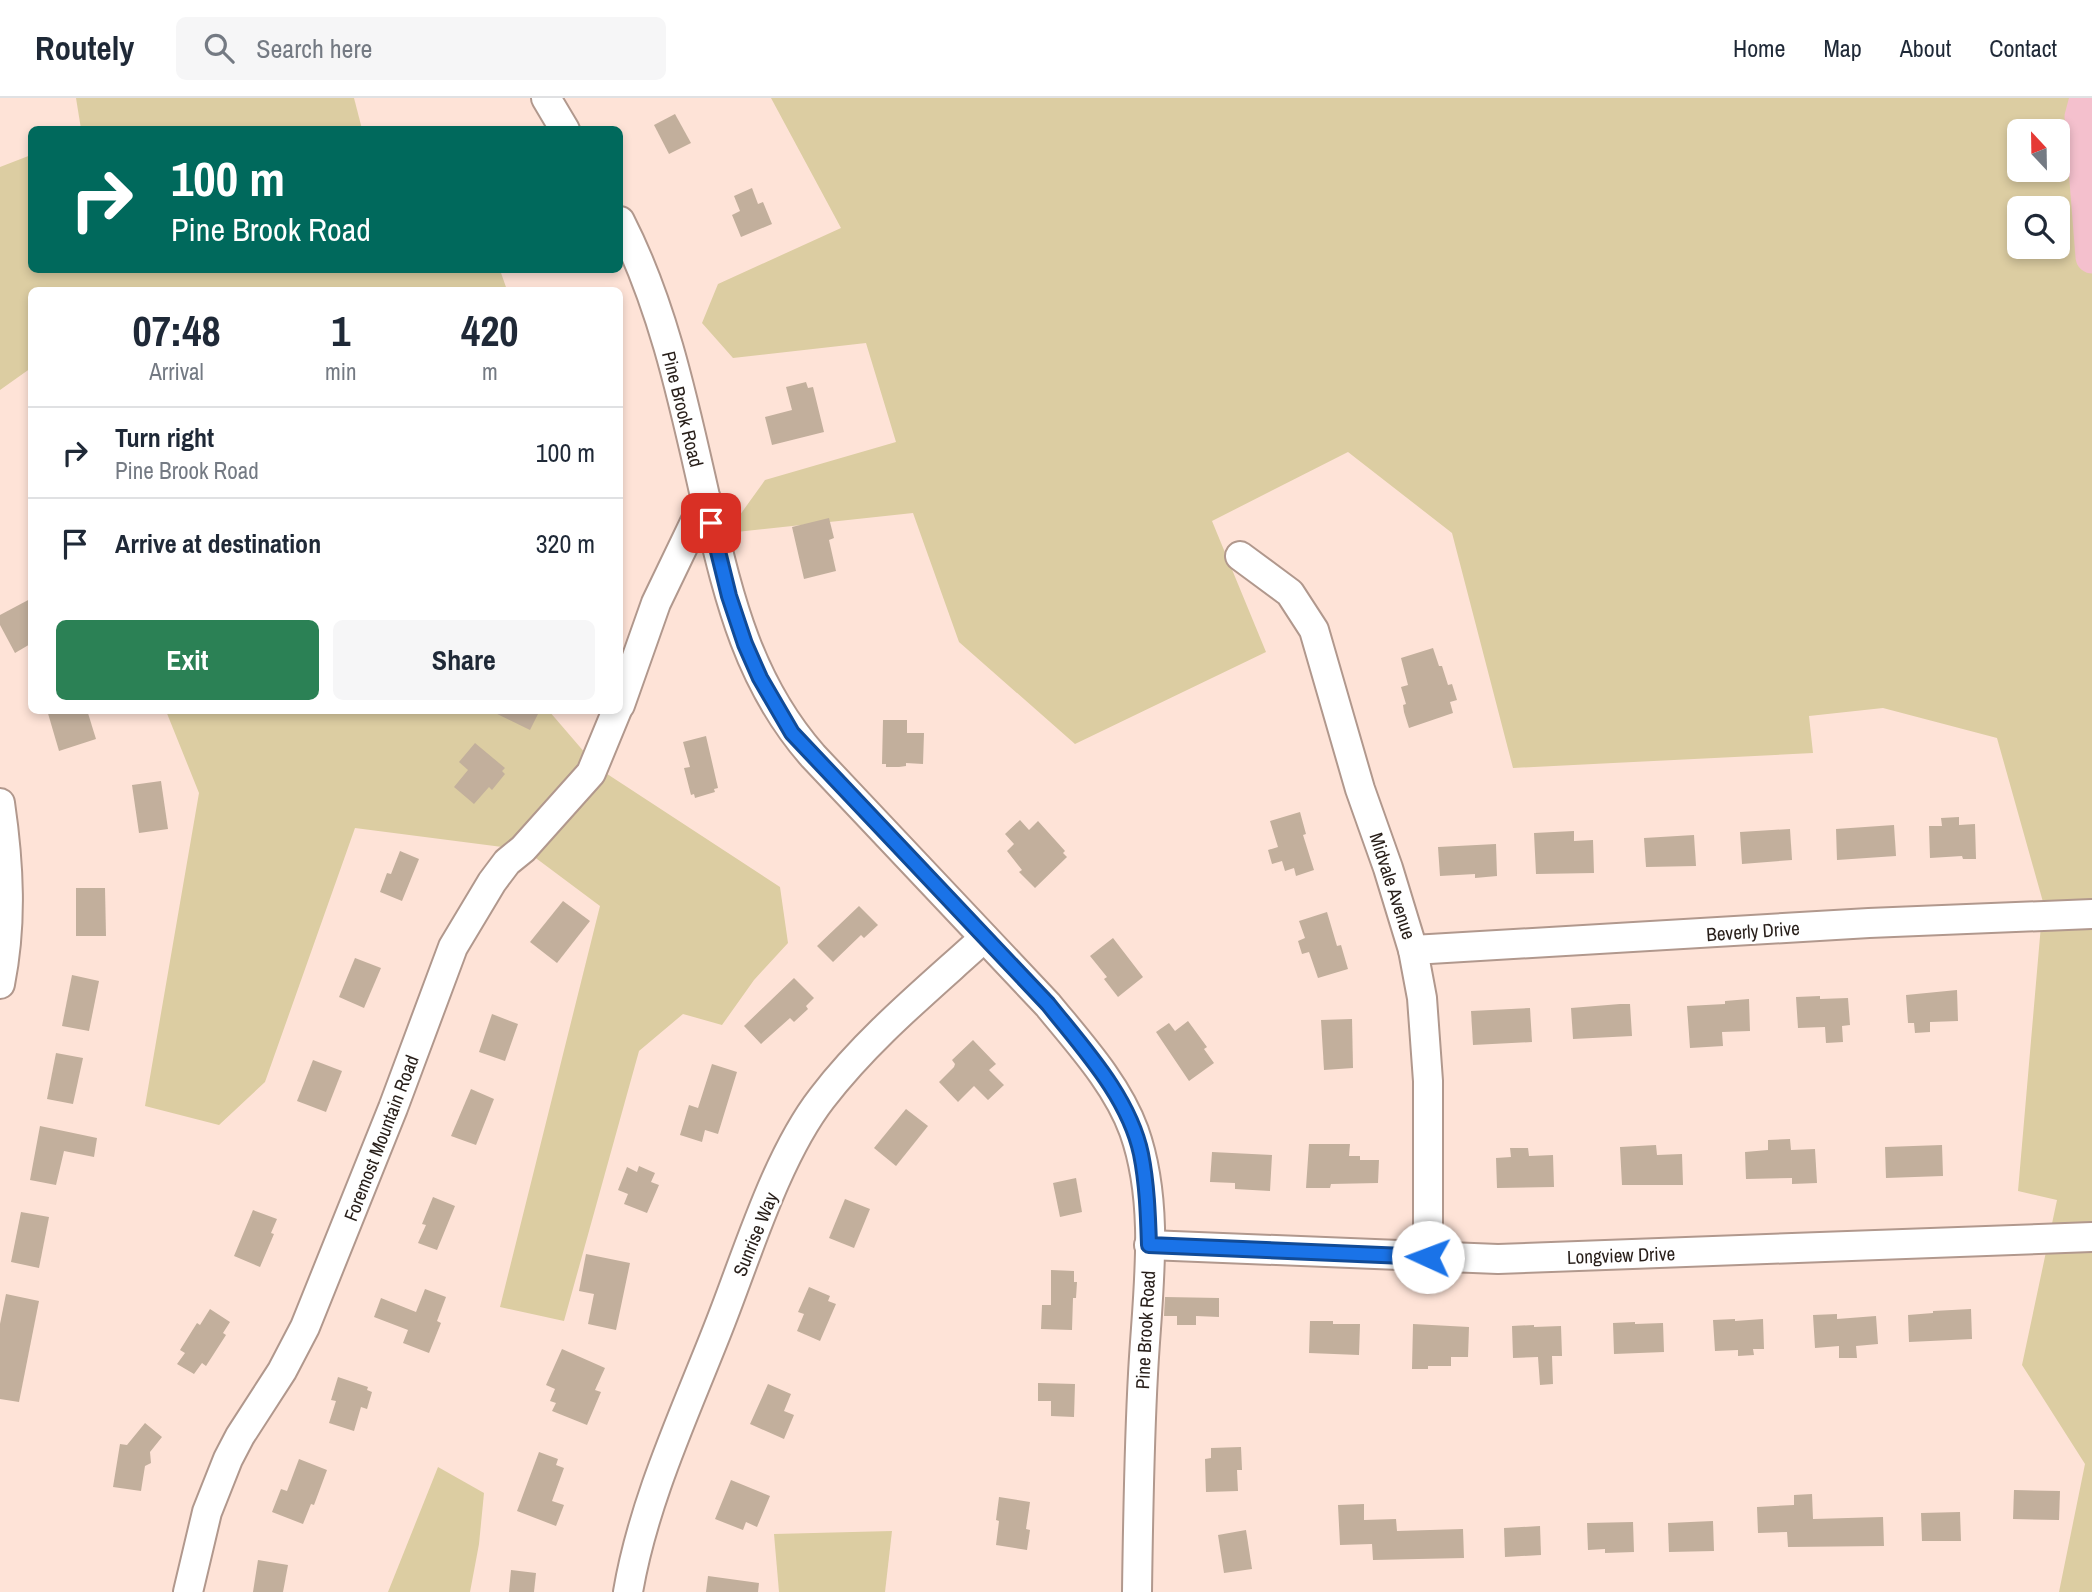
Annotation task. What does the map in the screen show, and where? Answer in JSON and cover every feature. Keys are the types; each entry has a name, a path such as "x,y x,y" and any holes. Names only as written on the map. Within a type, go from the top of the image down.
{"street":[{"path":"546,98 563,126"},
{"name":"Pine Brook Road","path":"623,228 649,290 669,351 729,596 745,644 778,712 792,733 813,756 1048,1004 1122,1106 1133,1128 1141,1152 1148,1202 1149,1245 1139,1457 1137,1592"},
{"path":"623,696 656,603 706,499"},
{"name":"Midvale Avenue","path":"1240,556 1290,593 1314,630 1360,789 1413,950 1422,998 1427,1081 1428,1257"},
{"name":"Foremost Mountain Road","path":"188,1592 207,1512 228,1459 282,1371 305,1327 383,1133 453,947 507,862 523,849 591,773 615,714"},
{"path":"0,803 9,898 6,957 0,984"},
{"name":"Beverly Drive","path":"1413,950 1869,923 2092,914"},
{"name":"Sunrise Way","path":"628,1592 644,1524 661,1477 755,1234 800,1130 821,1099 860,1054 984,938"},
{"name":"Longview Drive","path":"1149,1245 1508,1259 2092,1237"}],"shaded area":[{"path":"76,98 354,98 361,126 81,126"},
{"path":"771,98 2092,98 2092,1592 2059,1592 2085,1464 2022,1365 2057,1200 2018,1191 2043,902 1997,738 1883,708 1809,716 1813,753 1513,768 1452,533 1348,452 1212,521 1266,652 1075,744 959,642 913,513 727,533 765,480 896,442 866,343 733,358 702,323 718,284 841,228"},
{"path":"28,156 28,273 501,273 506,287 28,287 28,370 0,390 0,167"},
{"path":"167,714 552,714 598,768 780,887 788,943 754,980 722,1025 683,1014 639,1051 564,1321 500,1307 600,906 525,850 355,828 265,1082 219,1125 145,1106 199,793"},
{"path":"438,1467 484,1493 479,1544 470,1592 388,1592"},
{"path":"892,1531 885,1592 779,1592 774,1534"}],"building":[{"path":"675,114 691,143 669,154 654,125"},
{"path":"752,188 758,204 763,202 772,224 741,237 732,215 740,211 734,196"},
{"path":"806,382 808,388 813,387 824,432 772,445 765,417 792,410 786,387"},
{"path":"829,518 834,538 829,540 836,571 804,579 792,527"},
{"path":"28,600 28,645 15,653 0,625 0,615"},
{"path":"1433,648 1448,685 1452,684 1457,700 1450,702 1453,713 1409,728 1401,687 1408,685 1401,658"},
{"path":"48,714 88,714 96,739 59,751"},
{"path":"497,714 538,714 530,730"},
{"path":"883,720 907,720 907,733 924,733 923,764 906,763 906,766 886,767 886,764 882,764"},
{"path":"706,736 718,788 714,789 715,792 695,798 694,794 691,795 684,768 690,767 683,742"},
{"path":"475,743 505,768 502,771 505,774 492,790 489,787 474,804 454,787 468,770 459,762"},
{"path":"161,781 168,829 139,833 132,785"},
{"path":"1300,812 1306,834 1303,835 1314,870 1296,876 1294,868 1285,871 1282,861 1272,864 1268,850 1278,847 1270,821"},
{"path":"1959,817 1959,825 1975,824 1976,859 1963,859 1962,856 1930,858 1929,826 1942,826 1941,818"},
{"path":"1020,820 1029,830 1038,821 1065,851 1063,853 1067,857 1035,888 1019,872 1022,870 1007,851 1014,844 1005,834"},
{"path":"1894,825 1896,856 1837,860 1836,829"},
{"path":"1790,829 1792,860 1742,864 1740,832"},
{"path":"1574,831 1574,841 1593,840 1594,873 1536,874 1534,833"},
{"path":"1694,835 1696,866 1646,867 1644,838"},
{"path":"1496,844 1497,876 1440,876 1438,847"},
{"path":"400,851 419,859 402,901 380,892"},
{"path":"76,888 105,888 106,936 76,936"},
{"path":"563,901 590,921 557,963 530,942"},
{"path":"859,906 878,925 864,938 861,935 833,962 817,946"},
{"path":"1327,912 1337,946 1341,945 1348,969 1318,978 1309,952 1302,954 1298,941 1305,938 1299,921"},
{"path":"1113,938 1143,977 1118,997 1104,979 1107,977 1090,956"},
{"path":"355,958 381,968 364,1008 339,997"},
{"path":"72,975 99,981 89,1031 62,1026"},
{"path":"794,978 814,998 806,1006 808,1009 794,1022 790,1018 761,1044 744,1026"},
{"path":"1957,990 1958,1021 1930,1022 1930,1032 1915,1033 1914,1023 1908,1023 1906,995"},
{"path":"1820,996 1820,999 1848,998 1850,1025 1842,1026 1843,1042 1826,1043 1825,1027 1798,1028 1796,997"},
{"path":"1749,999 1750,1031 1722,1032 1723,1046 1690,1048 1687,1006 1725,1004 1725,1001"},
{"path":"1630,1004 1632,1036 1573,1039 1571,1008"},
{"path":"1530,1008 1532,1042 1473,1045 1471,1011"},
{"path":"492,1014 518,1024 505,1061 479,1052"},
{"path":"1352,1019 1353,1068 1324,1070 1321,1020"},
{"path":"1188,1021 1207,1047 1204,1049 1214,1063 1189,1081 1156,1032 1169,1023 1175,1031"},
{"path":"973,1040 996,1064 989,1070 1004,1085 988,1100 974,1086 958,1102 939,1082 954,1067 952,1060"},
{"path":"56,1053 83,1058 73,1104 47,1099"},
{"path":"313,1060 342,1071 326,1112 297,1101"},
{"path":"712,1064 737,1072 718,1134 705,1130 702,1142 680,1135 689,1105 698,1108"},
{"path":"471,1089 494,1099 476,1145 451,1136"},
{"path":"906,1109 928,1126 896,1166 874,1148"},
{"path":"40,1126 97,1138 94,1157 64,1151 56,1185 30,1180"},
{"path":"1790,1139 1791,1150 1815,1149 1817,1183 1792,1184 1792,1178 1746,1179 1745,1152 1768,1150 1768,1140"},
{"path":"1309,1144 1350,1144 1349,1156 1360,1156 1360,1160 1379,1160 1378,1183 1331,1184 1330,1188 1306,1188"},
{"path":"1656,1145 1657,1155 1682,1154 1683,1185 1622,1185 1620,1147"},
{"path":"1942,1145 1943,1176 1886,1178 1885,1147"},
{"path":"1510,1148 1528,1148 1529,1156 1553,1155 1554,1187 1497,1188 1496,1158 1511,1157"},
{"path":"1212,1152 1272,1155 1270,1191 1235,1189 1235,1183 1210,1182"},
{"path":"639,1166 655,1173 651,1182 659,1185 647,1213 624,1204 628,1194 618,1190 627,1167 637,1172"},
{"path":"1076,1178 1082,1212 1060,1217 1053,1183"},
{"path":"433,1197 455,1206 437,1250 418,1243"},
{"path":"845,1199 870,1209 854,1248 829,1238"},
{"path":"253,1210 277,1219 271,1233 274,1234 260,1267 234,1256"},
{"path":"21,1212 49,1217 39,1268 11,1262"},
{"path":"586,1254 630,1263 616,1330 588,1324 594,1294 579,1291"},
{"path":"1051,1270 1074,1271 1074,1282 1077,1282 1076,1298 1073,1298 1072,1330 1041,1329 1042,1305 1051,1305"},
{"path":"809,1287 830,1296 828,1301 836,1304 820,1341 797,1331 804,1314 798,1312"},
{"path":"425,1289 446,1297 437,1321 441,1323 429,1353 403,1343 408,1330 374,1317 381,1298 416,1312"},
{"path":"6,1294 39,1301 19,1402 0,1399 0,1324"},
{"path":"1165,1297 1219,1298 1219,1317 1196,1316 1196,1325 1177,1325 1177,1316 1164,1316"},
{"path":"210,1309 230,1322 223,1333 226,1335 206,1366 202,1363 194,1374 177,1364 185,1353 180,1350 197,1323 200,1325"},
{"path":"1971,1309 1972,1339 1909,1342 1908,1315"},
{"path":"1837,1314 1837,1319 1876,1316 1878,1344 1856,1346 1857,1358 1839,1358 1839,1346 1815,1348 1813,1315"},
{"path":"1763,1319 1764,1349 1753,1349 1754,1355 1738,1356 1738,1350 1715,1351 1713,1320"},
{"path":"1310,1321 1360,1324 1359,1355 1309,1353"},
{"path":"1613,1323 1663,1323 1664,1352 1614,1354"},
{"path":"1413,1324 1469,1327 1468,1357 1451,1357 1451,1366 1412,1369"},
{"path":"1512,1326 1561,1326 1562,1356 1552,1356 1553,1384 1540,1385 1538,1357 1513,1358"},
{"path":"562,1349 605,1368 595,1390 601,1392 587,1425 552,1411 556,1403 550,1401 555,1389 546,1385"},
{"path":"338,1377 368,1387 367,1390 372,1392 367,1409 361,1407 354,1431 329,1423 336,1401 331,1400"},
{"path":"1038,1383 1075,1384 1074,1417 1051,1416 1051,1401 1038,1401"},
{"path":"768,1384 791,1394 784,1411 794,1415 784,1439 750,1424"},
{"path":"145,1423 162,1437 150,1452 151,1463 145,1466 141,1491 113,1487 120,1444 127,1445"},
{"path":"1241,1447 1242,1470 1237,1470 1238,1491 1206,1492 1205,1459 1211,1458 1211,1448"},
{"path":"539,1452 558,1459 556,1465 564,1468 552,1501 564,1505 556,1526 517,1511"},
{"path":"299,1459 327,1470 314,1505 311,1504 303,1524 272,1512 281,1489 287,1491"},
{"path":"731,1480 770,1496 757,1527 746,1522 743,1530 715,1519"},
{"path":"2014,1490 2060,1491 2059,1520 2013,1519"},
{"path":"1812,1494 1813,1519 1883,1517 1884,1546 1788,1547 1787,1532 1758,1533 1757,1507 1794,1505 1794,1495"},
{"path":"999,1497 1030,1502 1026,1529 1030,1530 1027,1550 996,1545"},
{"path":"1364,1504 1364,1520 1396,1519 1397,1531 1463,1529 1464,1558 1373,1560 1372,1544 1340,1545 1338,1505"},
{"path":"1960,1512 1961,1541 1922,1541 1921,1513"},
{"path":"1713,1521 1714,1551 1669,1552 1668,1523"},
{"path":"1633,1522 1634,1552 1605,1553 1605,1549 1588,1550 1587,1523"},
{"path":"1540,1526 1541,1555 1505,1557 1504,1528"},
{"path":"1246,1530 1252,1569 1224,1573 1218,1535"},
{"path":"258,1560 288,1565 283,1592 253,1592"},
{"path":"511,1570 536,1573 534,1592 509,1592"},
{"path":"708,1576 759,1583 758,1592 706,1592"}],"waterway":[{"path":"2086,98 2081,117 2092,257"}],"route":[{"path":"711,523 729,596 745,644 760,678 792,733 1048,1004 1109,1084 1133,1128 1141,1152 1148,1202 1149,1245 1428,1257"}]}
